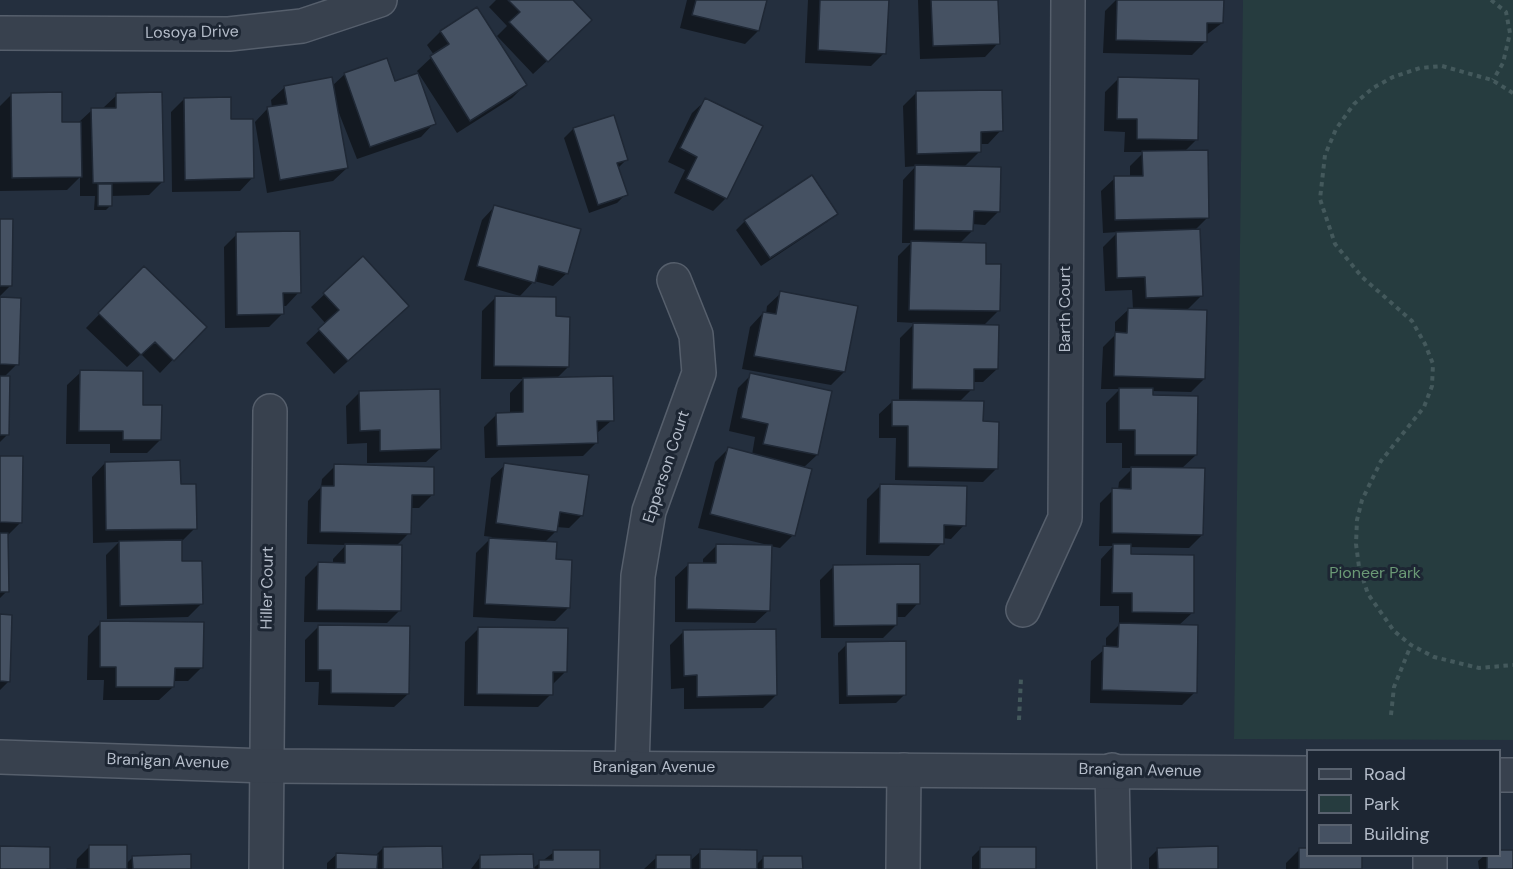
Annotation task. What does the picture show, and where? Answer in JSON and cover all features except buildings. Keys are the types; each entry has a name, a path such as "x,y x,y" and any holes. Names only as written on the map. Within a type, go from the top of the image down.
{"street":[{"name":"Losoya Drive","path":"0,33 229,34 302,26 380,0"},
{"name":"Barth Court","path":"1023,610 1065,518 1068,0"},
{"name":"Epperson Court","path":"632,768 638,576 649,511 699,373 696,335 674,280"},
{"name":"Hiller Court","path":"266,869 270,411"},
{"name":"Branigan Avenue","path":"0,756 267,766 1306,773"},
{"path":"903,869 904,770"},
{"path":"1112,770 1114,869"}],"path":[{"path":"1491,0 1506,12 1510,33 1503,63 1492,80"},
{"path":"1513,93 1492,80 1442,66 1420,68 1393,77 1373,88 1354,104 1336,129 1325,155 1320,200 1335,244 1362,277 1412,321 1433,364 1432,387 1424,407 1381,461 1362,500 1357,520 1356,544 1359,567 1368,594 1394,632 1411,645 1434,657 1469,665 1503,668 1513,665"},
{"path":"1390,715 1394,687 1411,645"},
{"path":"1019,720 1021,678"}],"green space":[{"name":"Pioneer Park","path":"1243,0 1513,0 1513,740 1234,739"}]}
